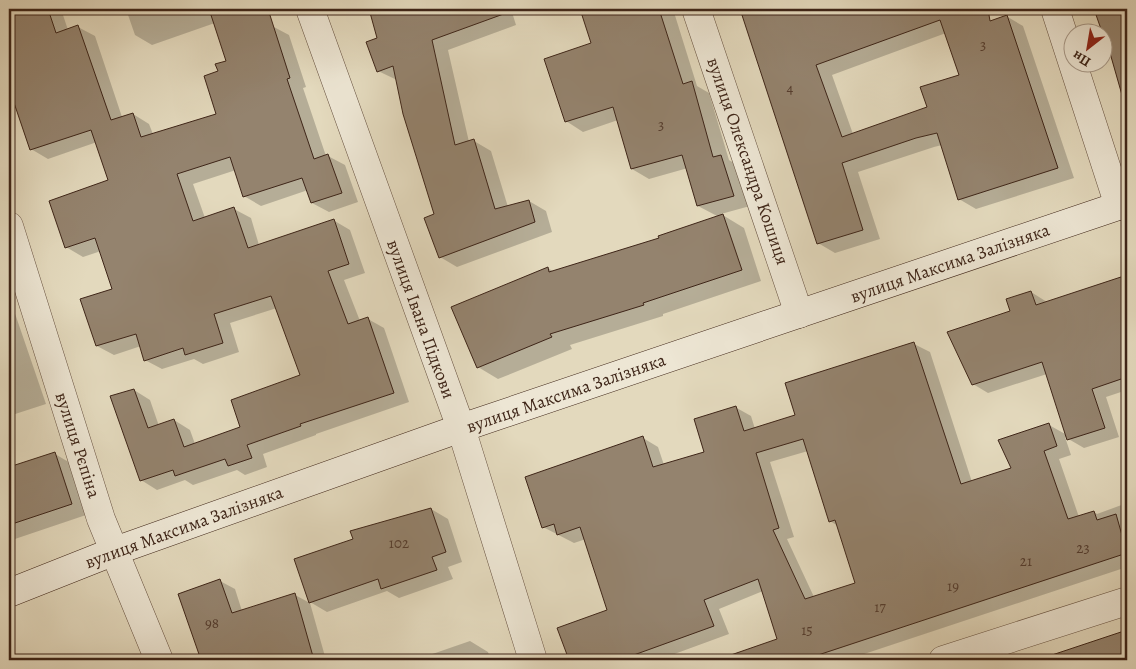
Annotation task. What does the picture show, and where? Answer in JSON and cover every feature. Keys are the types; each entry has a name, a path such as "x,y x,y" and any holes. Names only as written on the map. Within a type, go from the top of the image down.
{"street":[{"name":"вулиця Івана Підкови","path":"310,9 461,428 534,660"},
{"name":"вулиця Олександра Кошиця","path":"696,9 799,314"},
{"path":"1055,9 1123,205"},
{"name":"вулиця Максима Залізняка","path":"9,593 115,551 461,428 1123,205"},
{"name":"вулиця Рєпіна","path":"9,226 102,519 159,660"},
{"path":"943,660 1127,600"}],"building":[{"path":"27,9 48,9 56,33 78,25 111,120 133,113 141,137 216,114 204,76 218,71 215,64 226,61 209,9 268,9 290,78 287,79 314,159 328,154 342,193 311,203 302,178 243,197 230,157 177,174 193,221 234,207 248,248 334,219 349,264 328,271 348,324 368,317 394,393 300,424 301,426 247,445 252,458 228,466 225,459 175,476 173,470 140,481 110,396 134,389 148,428 174,419 184,447 240,427 231,400 300,375 271,296 214,314 223,343 185,355 183,348 144,361 136,334 96,346 80,299 112,289 95,238 65,248 49,201 108,180 91,130 30,150 9,88 9,16"},
{"path":"369,9 509,9 509,12 432,40 455,145 474,139 495,209 529,200 535,222 439,258 424,218 434,214 403,114 393,66 377,72 366,42 377,38"},
{"path":"580,9 659,9 683,84 692,81 713,157 721,155 734,196 697,206 682,155 631,169 613,107 565,122 544,59 591,43"},
{"path":"740,9 988,9 990,21 1007,15 1058,168 958,200 937,133 916,138 842,163 863,230 817,244","holes":["940,20 959,75 920,87 927,107 842,137 816,65"]},
{"path":"1094,9 1127,9 1127,94 1122,95 1114,67 1114,22 1099,22"},
{"path":"723,214 742,270 643,303 644,305 550,334 552,337 477,368 451,307 548,267 549,272 659,238 658,236"},
{"path":"1127,275 1127,377 1092,389 1105,428 1067,440 1042,362 972,385 947,332 1010,311 1006,299 1031,291 1036,305"},
{"path":"914,342 961,484 1011,468 998,440 1049,423 1057,446 1044,451 1068,519 1094,511 1097,520 1116,514 1127,553 803,660 729,660 728,656 777,639 758,579 704,600 714,626 620,660 569,660 557,628 607,610 580,527 557,535 554,524 542,528 525,477 643,436 653,467 704,452 694,419 736,406 744,431 795,415 785,383","holes":["803,439 829,522 835,520 855,583 805,599 773,530 779,528 756,453"]},
{"path":"55,452 72,504 9,525 9,467"},
{"path":"431,508 446,552 432,557 437,570 381,589 378,579 309,603 294,559 353,539 350,531"},
{"path":"220,579 232,613 295,593 314,660 201,660 178,594"},
{"path":"1127,630 1127,660 1053,660 1052,655"}]}
